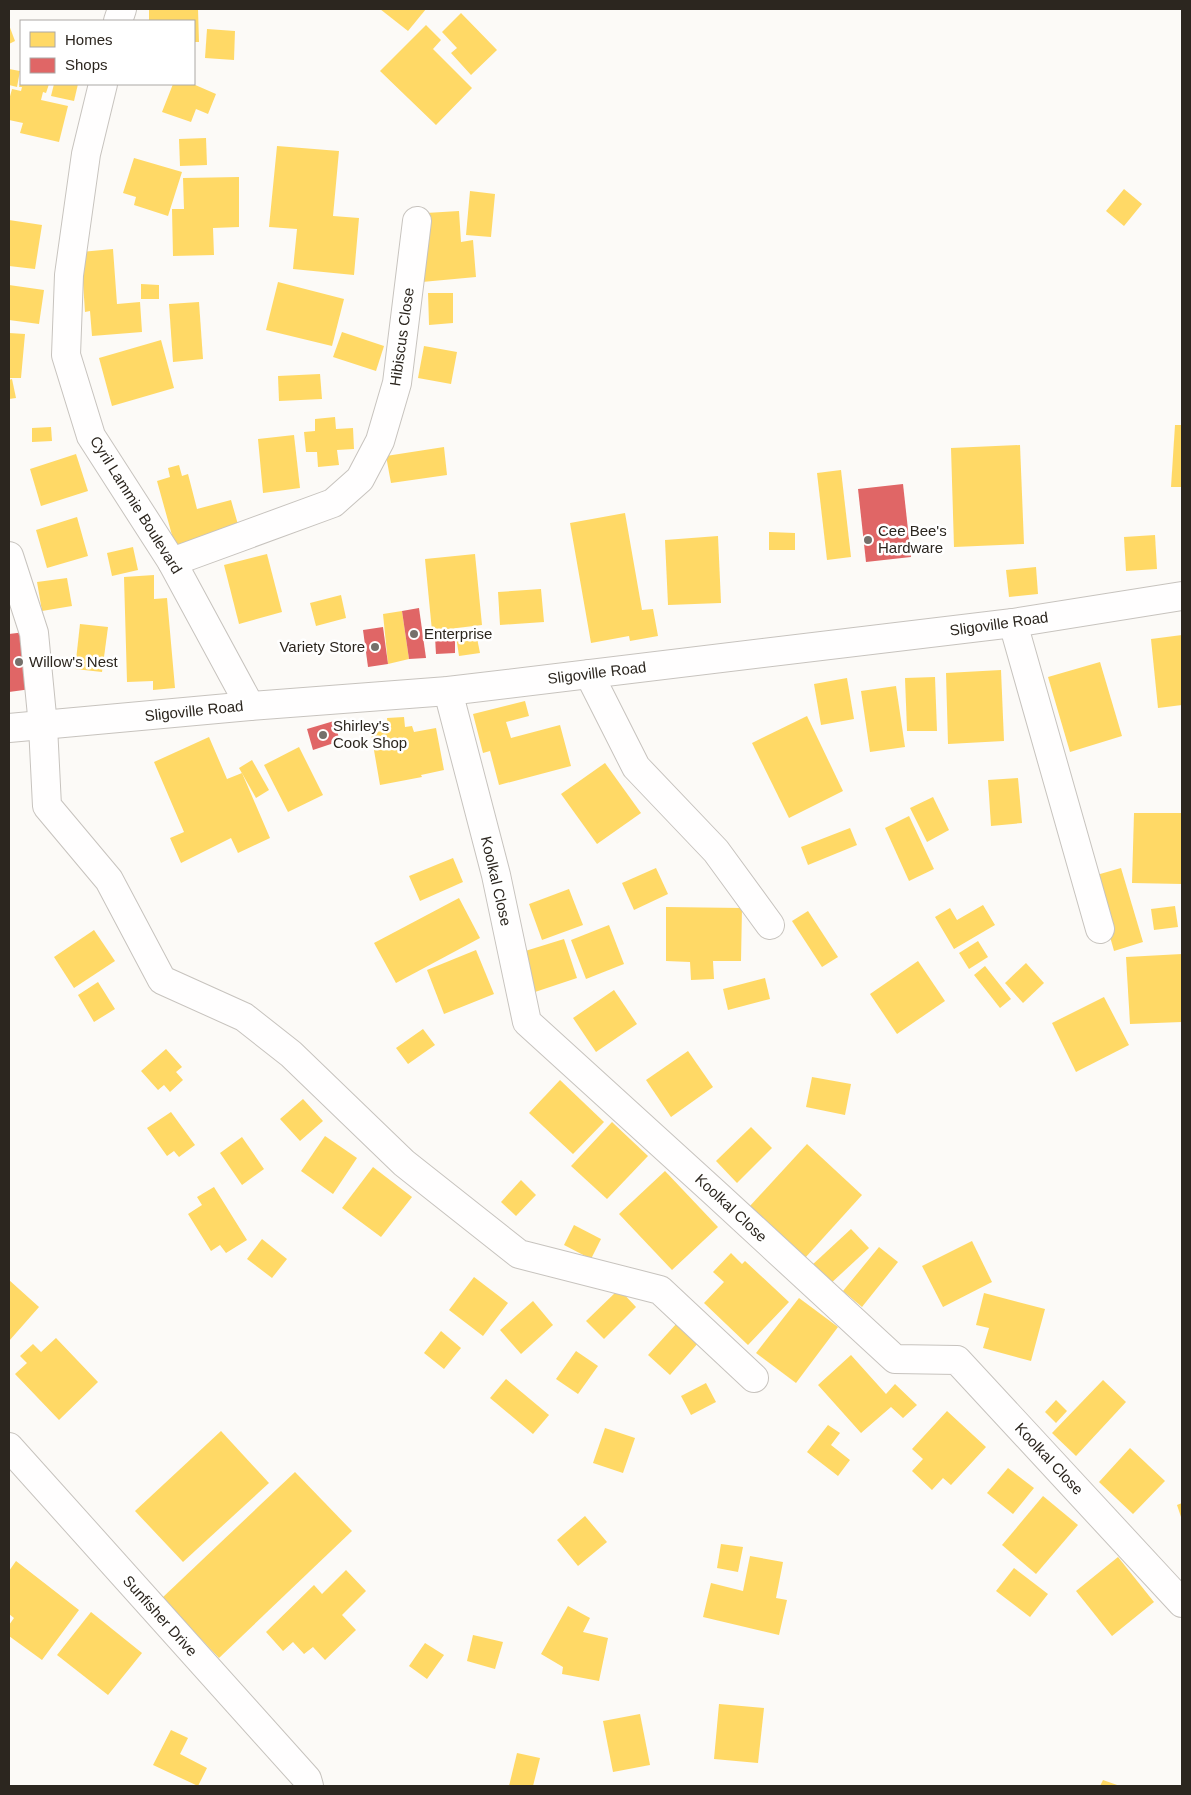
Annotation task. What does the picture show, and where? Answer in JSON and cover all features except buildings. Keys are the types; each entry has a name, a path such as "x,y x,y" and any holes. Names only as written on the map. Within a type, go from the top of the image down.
{"street":[{"name":"Cyril Lammie Boulevard","path":"103,85 86,154 69,274 66,355 91,436 172,562 250,706"},
{"name":"Hibiscus Close","path":"172,562 333,503 360,479 380,441 397,384 417,222"},
{"path":"9,556 34,633 44,726 47,806 109,880 162,980 244,1016 291,1054 404,1163 519,1254 660,1290 754,1378"},
{"name":"Sligoville Road","path":"9,728 250,706 448,691 1013,623 1182,596"},
{"path":"1013,623 1100,929"},
{"path":"589,674 636,767 716,851 770,926"},
{"name":"Koolkal Close","path":"448,691 496,875 527,1022 896,1359 957,1360 1182,1603"},
{"name":"Sunfisher Drive","path":"9,1447 307,1779 309,1786"}],"place":[{"name":"Cee Bee's Hardware","path":"868,540"},
{"name":"Enterprise","path":"414,634"},
{"name":"Variety Store","path":"375,647"},
{"name":"Willow's Nest","path":"19,662"},
{"name":"Shirley's Cook Shop","path":"323,735"}]}
